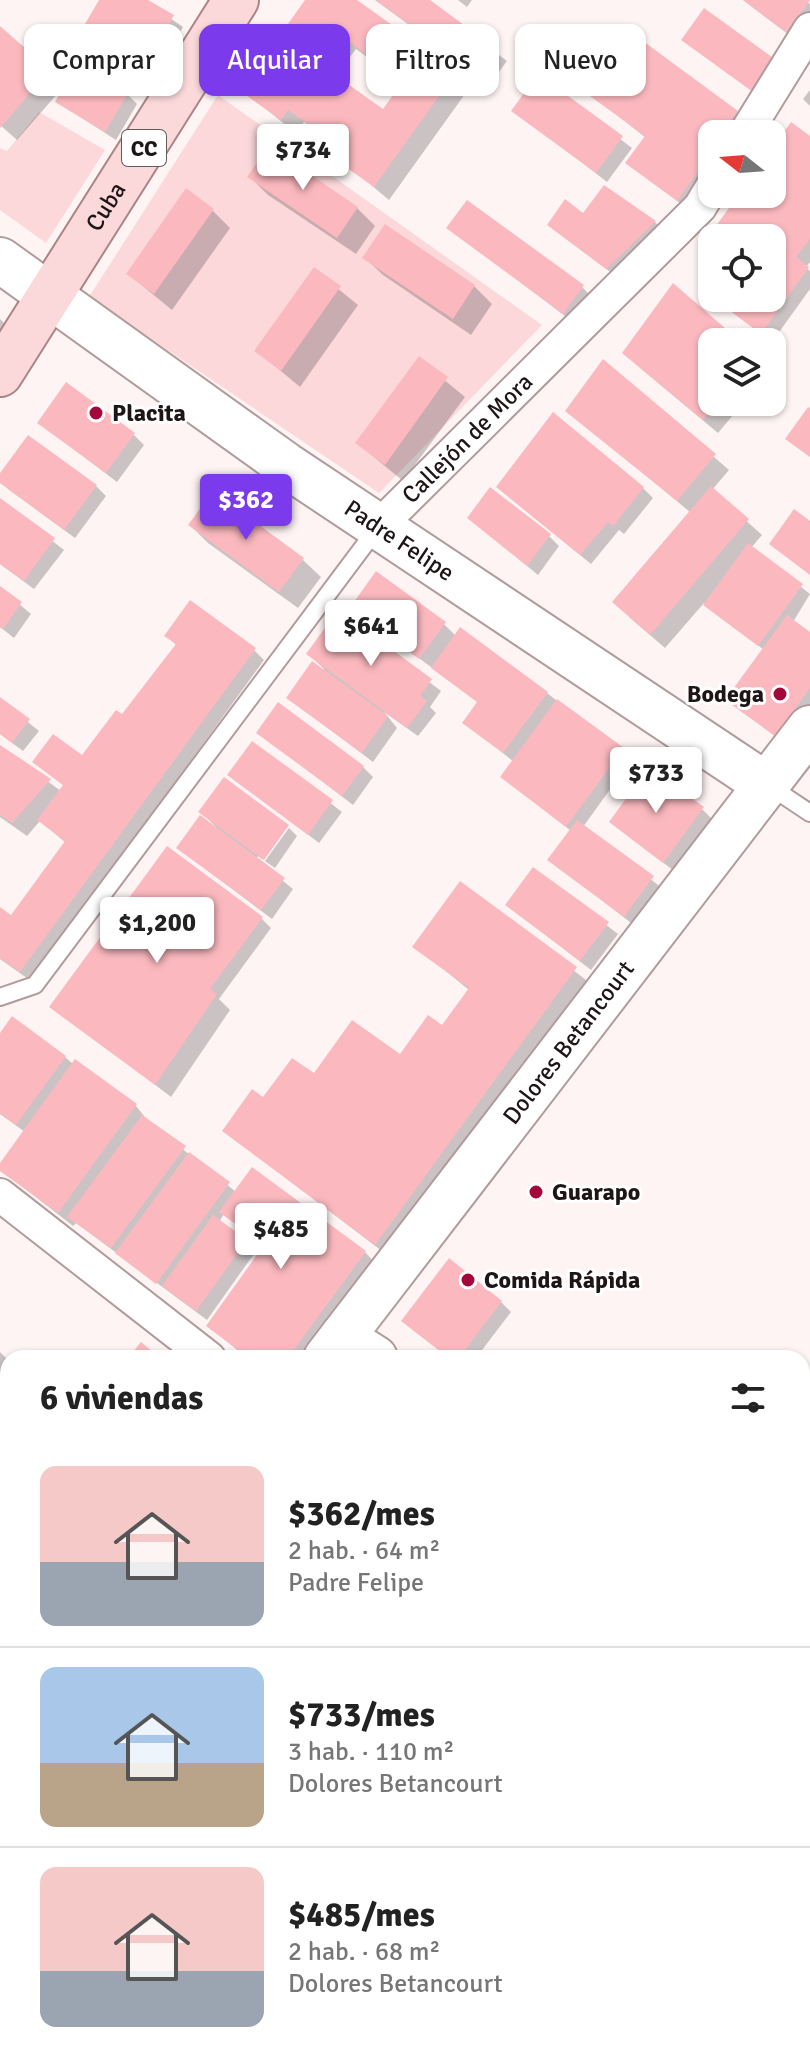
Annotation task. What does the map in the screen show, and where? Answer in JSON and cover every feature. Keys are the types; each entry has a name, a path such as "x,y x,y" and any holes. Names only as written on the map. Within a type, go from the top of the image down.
{"main road":[{"name":"Cuba","path":"0,374 236,0"}],"street":[{"path":"754,120 810,29"},
{"name":"Callejón de Mora","path":"378,527 699,208"},
{"name":"Padre Felipe","path":"0,260 378,527 765,784"},
{"name":"Dolores Betancourt","path":"349,1350 765,784 810,728"},
{"path":"0,1195 199,1350"}],"lane":[{"name":"Callejón de Mora","path":"0,997 35,985 378,527"},
{"path":"765,784 810,813"}],"shaded area":[{"path":"219,96 542,325 379,493 89,297"},
{"path":"39,112 105,150 46,243 0,210 0,148 7,151"}],"building":[{"path":"99,0 148,0 174,15 169,24 85,24"},
{"path":"305,0 357,0 391,24 366,24 366,54 350,43 350,24 288,24"},
{"path":"376,0 430,0 463,24 409,24"},
{"path":"743,0 810,0 786,32"},
{"path":"704,8 776,60 753,92 681,40"},
{"path":"0,26 24,47 24,96 28,96 0,128"},
{"path":"646,43 738,111 731,120 698,120 698,172 677,201 625,163 645,136 590,96 646,96"},
{"path":"350,85 383,109 392,96 439,96 374,187 343,165 350,154 288,110 281,120 247,96 350,96"},
{"path":"59,96 126,96 105,132 55,102"},
{"path":"522,96 568,96 623,136 596,173 511,111"},
{"path":"791,122 810,136 810,239 796,257 809,267 786,299 786,224 717,224 729,208 786,208 786,129"},
{"path":"269,146 358,207 337,238 247,177"},
{"path":"604,185 656,221 606,269 547,225 565,199 583,213"},
{"path":"186,188 214,209 154,294 126,274"},
{"path":"467,200 584,285 563,314 446,228"},
{"path":"385,224 475,285 453,319 362,258"},
{"path":"314,267 341,286 281,371 254,351"},
{"path":"673,283 698,305 698,312 706,312 725,328 698,328 698,416 622,353"},
{"path":"732,312 777,312 765,328 753,328"},
{"path":"419,356 448,377 385,465 355,443"},
{"path":"603,359 716,454 677,501 565,411"},
{"path":"66,382 135,433 106,473 37,423"},
{"path":"810,408 810,457 785,439"},
{"path":"553,412 644,487 613,526 608,522 580,555 496,487"},
{"path":"28,435 97,485 64,530 0,483 0,473"},
{"path":"711,486 749,519 650,635 612,602"},
{"path":"490,487 551,534 527,566 467,518"},
{"path":"213,491 304,558 279,592 188,525"},
{"path":"0,498 55,538 24,581 0,564"},
{"path":"794,509 810,521 810,575 769,544"},
{"path":"748,543 803,584 758,646 703,605"},
{"path":"376,571 446,622 419,659 349,609"},
{"path":"0,586 22,602 3,629 0,627"},
{"path":"190,600 256,648 20,972 0,958 0,907 11,915 65,841 37,820 63,785 32,762 53,734 82,755 116,710 122,714 176,644 164,636"},
{"path":"338,610 432,679 420,696 427,701 407,728 306,654"},
{"path":"787,615 810,632 810,688 775,736 725,700"},
{"path":"460,627 548,692 503,753 462,723 477,702 431,668"},
{"path":"312,661 388,716 362,753 286,698"},
{"path":"0,697 30,719 12,743 0,734"},
{"path":"557,699 624,748 566,827 500,777"},
{"path":"278,702 364,766 342,796 256,733"},
{"path":"252,741 333,800 308,835 227,775"},
{"path":"0,745 51,779 12,823 0,815"},
{"path":"649,767 704,807 663,863 609,822"},
{"path":"224,777 289,825 264,860 198,812"},
{"path":"200,815 285,878 261,910 176,848"},
{"path":"577,820 654,876 624,917 547,860"},
{"path":"167,846 263,917 210,989 217,994 155,1085 49,1007"},
{"path":"533,867 609,922 580,961 505,905"},
{"path":"460,881 577,967 375,1245 222,1131 252,1089 263,1097 292,1058 314,1073 352,1020 400,1054 428,1015 442,1025 469,988 412,947"},
{"path":"12,1016 66,1056 16,1125 0,1113 0,1033"},
{"path":"75,1059 137,1104 58,1213 0,1171 0,1163"},
{"path":"142,1115 186,1146 111,1248 67,1217"},
{"path":"189,1152 230,1182 156,1284 115,1253"},
{"path":"252,1167 366,1251 294,1350 238,1350 206,1326 264,1245 219,1212"},
{"path":"213,1215 247,1240 196,1311 162,1286"},
{"path":"449,1258 502,1301 465,1350 439,1350 401,1321"},
{"path":"141,1342 150,1350 134,1350"}],"place":[{"name":"Placita","path":"96,413"},
{"name":"Bodega","path":"780,694"},
{"name":"Guarapo","path":"536,1192"},
{"name":"Comida Rápida","path":"468,1280"}]}
